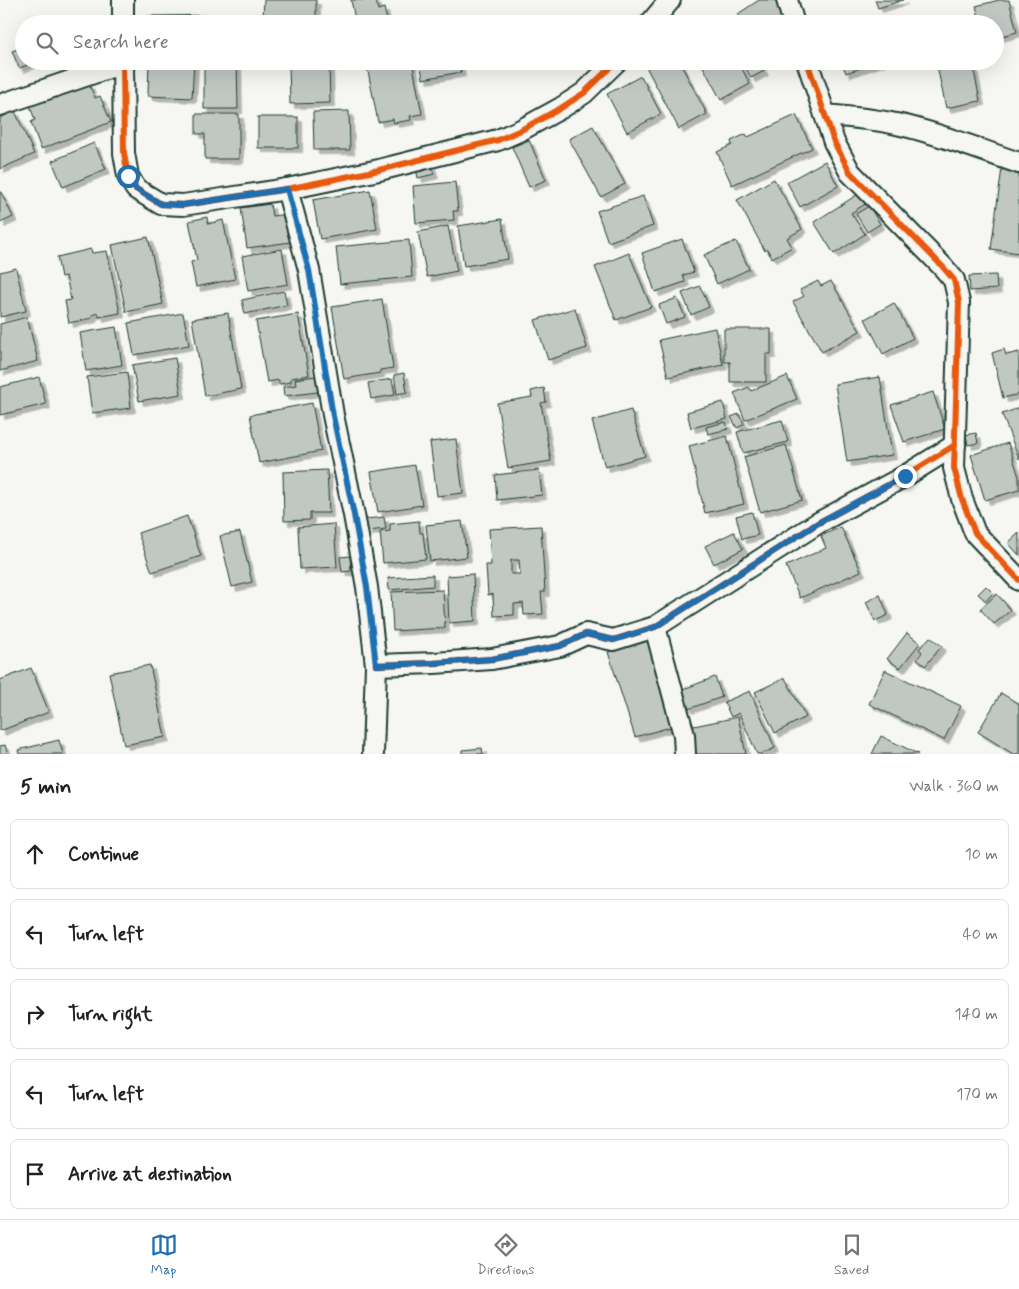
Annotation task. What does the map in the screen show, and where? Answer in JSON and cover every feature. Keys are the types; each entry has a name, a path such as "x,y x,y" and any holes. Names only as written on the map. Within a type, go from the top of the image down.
{"street":[{"path":"123,0 123,15"},
{"path":"658,15 670,0"},
{"path":"787,0 791,15"},
{"path":"0,105 100,70"},
{"path":"123,70 124,153 128,176 136,189 161,204 183,205 287,189 378,170 498,140 522,130 561,108 584,93 608,70"},
{"path":"810,70 834,142 850,172 954,280 959,302 954,468 962,499 975,533 1019,580"},
{"path":"824,115 872,119 901,125 1019,163"},
{"path":"287,189 309,270 333,416 367,587 376,665 373,754"},
{"path":"376,665 492,659 560,646 586,634 614,640 655,627 818,523 905,476 955,446"},
{"path":"655,627 684,735 685,754"}],"building":[{"path":"264,0 316,0 316,15 263,15"},
{"path":"351,0 376,0 378,10 384,8 386,15 354,15"},
{"path":"759,0 778,0 788,15 739,15"},
{"path":"875,0 903,0 878,8"},
{"path":"999,0 1009,0 1017,32 1004,36 1004,15 978,15 976,6"},
{"path":"149,70 194,70 192,98 148,96"},
{"path":"204,70 237,70 238,109 204,109"},
{"path":"289,70 329,70 330,103 290,104"},
{"path":"368,70 414,70 422,114 410,116 411,120 394,123 393,119 378,122"},
{"path":"422,70 461,70 461,72 423,79"},
{"path":"648,70 684,70 707,114 679,129"},
{"path":"705,70 743,70 750,84 721,100"},
{"path":"747,70 764,71 751,78"},
{"path":"938,70 974,70 980,101 946,108"},
{"path":"641,76 661,114 627,132 607,94"},
{"path":"89,84 95,98 100,96 111,122 41,149 31,122 35,120 30,106"},
{"path":"15,111 34,154 0,169 0,118"},
{"path":"349,111 350,150 314,150 313,112"},
{"path":"196,114 239,114 239,159 205,159 205,134 196,134"},
{"path":"796,115 812,148 732,185 717,152 732,145 731,141 746,134 748,137"},
{"path":"258,117 298,117 298,148 258,148"},
{"path":"593,126 625,184 601,197 569,139"},
{"path":"529,140 546,180 529,187 512,147"},
{"path":"94,143 106,169 63,187 52,161"},
{"path":"430,161 434,174 418,178 415,164"},
{"path":"825,161 838,186 800,207 787,182"},
{"path":"1002,168 1019,170 1019,253 991,249"},
{"path":"774,179 802,229 787,238 792,247 772,258 767,249 765,251 737,200"},
{"path":"455,182 458,211 453,211 454,220 416,223 413,186"},
{"path":"0,190 13,217 0,223"},
{"path":"370,190 377,229 320,239 313,200"},
{"path":"860,193 867,203 851,213 865,234 834,254 814,222"},
{"path":"643,196 653,226 608,242 597,211"},
{"path":"270,204 272,216 288,214 291,242 247,248 241,208"},
{"path":"869,206 880,224 867,232 856,214"},
{"path":"207,217 208,224 223,220 235,279 196,287 191,262 197,260 189,221"},
{"path":"502,219 508,259 464,266 458,226"},
{"path":"448,226 457,271 427,277 418,232"},
{"path":"148,237 163,304 126,312 112,245"},
{"path":"682,239 694,272 683,275 685,282 655,292 642,253"},
{"path":"409,240 412,277 340,284 336,247"},
{"path":"736,241 749,269 717,284 704,255"},
{"path":"91,249 92,253 107,251 120,313 99,317 98,313 92,315 92,318 69,323 65,301 71,300 66,276 61,277 57,257"},
{"path":"282,249 288,284 248,291 242,256"},
{"path":"629,253 651,307 616,320 595,267"},
{"path":"16,268 26,311 0,317 0,272"},
{"path":"996,275 997,289 970,291 969,276"},
{"path":"818,281 821,286 831,281 860,331 822,352 793,302 804,296 800,290"},
{"path":"700,286 709,307 691,315 682,293"},
{"path":"284,291 287,305 245,314 242,300"},
{"path":"677,298 685,317 666,324 659,305"},
{"path":"382,299 393,368 380,370 380,373 344,379 332,307"},
{"path":"894,303 913,338 883,354 865,319"},
{"path":"575,308 587,348 548,360 535,320"},
{"path":"183,313 189,345 134,355 128,323"},
{"path":"228,313 241,389 205,396 192,319"},
{"path":"298,314 309,375 291,378 291,382 279,384 279,380 267,382 256,321"},
{"path":"27,317 38,361 0,371 0,324"},
{"path":"116,327 122,365 86,371 80,333"},
{"path":"715,328 723,365 668,377 659,340"},
{"path":"724,329 771,329 771,354 766,354 766,382 730,382 730,362 724,362"},
{"path":"1004,349 1006,355 1019,352 1019,394 1003,398 992,353"},
{"path":"175,358 181,394 139,401 132,365"},
{"path":"127,372 131,408 92,413 87,377"},
{"path":"404,373 407,392 397,394 394,375"},
{"path":"316,376 318,392 284,396 283,387 296,385 295,379"},
{"path":"787,376 797,399 745,420 734,393 749,387 751,391"},
{"path":"39,377 46,404 0,415 0,387"},
{"path":"880,377 892,455 847,462 835,384"},
{"path":"392,379 395,395 371,399 368,383"},
{"path":"544,388 546,402 541,403 551,461 508,468 497,403 532,397 531,391"},
{"path":"933,392 945,429 904,442 891,405"},
{"path":"723,402 727,419 691,428 687,412"},
{"path":"312,403 321,451 259,463 250,415"},
{"path":"1019,408 1019,459 1002,414"},
{"path":"631,410 645,456 605,467 592,421"},
{"path":"739,414 744,424 737,428 731,417"},
{"path":"782,420 788,442 743,453 737,432"},
{"path":"726,422 728,429 708,434 706,427"},
{"path":"976,433 978,443 968,445 966,435"},
{"path":"727,436 744,504 705,513 689,446"},
{"path":"456,439 463,493 437,496 430,442"},
{"path":"1008,443 1019,477 1019,490 985,500 971,455"},
{"path":"786,445 802,500 760,512 744,457"},
{"path":"415,465 422,505 378,512 371,472"},
{"path":"327,470 329,513 310,513 310,520 284,521 283,472"},
{"path":"539,470 542,495 497,500 495,475"},
{"path":"752,512 758,535 742,539 736,516"},
{"path":"187,516 201,556 152,572 138,533"},
{"path":"384,517 386,529 367,531 366,519"},
{"path":"419,521 420,533 423,533 426,559 383,563 380,532 390,531 390,524"},
{"path":"462,521 467,557 430,561 426,525"},
{"path":"334,524 337,567 300,569 298,527"},
{"path":"541,526 545,592 541,592 543,614 524,615 523,603 514,604 514,615 494,616 493,594 488,595 486,565 491,565 489,529","holes":["511,560 519,560 520,574 511,574"]},
{"path":"841,527 861,571 800,598 786,566 826,548 821,536"},
{"path":"240,532 252,582 232,587 220,536"},
{"path":"734,532 743,549 714,564 705,546"},
{"path":"1019,533 1019,555 1008,543"},
{"path":"350,556 351,571 342,572 340,557"},
{"path":"473,574 475,621 449,623 447,576"},
{"path":"433,575 433,586 389,590 388,578"},
{"path":"986,586 993,593 986,601 978,594"},
{"path":"443,590 445,628 393,631 391,592"},
{"path":"997,594 1011,610 994,624 980,609"},
{"path":"880,595 888,615 875,621 866,602"},
{"path":"907,633 920,643 900,668 887,659"},
{"path":"930,637 942,646 925,666 917,659 922,652 919,649"},
{"path":"648,640 674,726 635,737 608,652"},
{"path":"150,665 165,737 124,745 109,673"},
{"path":"31,668 49,712 0,731 0,680"},
{"path":"885,670 961,706 944,740 869,704"},
{"path":"715,677 722,697 688,709 681,690"},
{"path":"785,678 806,717 775,733 755,692"},
{"path":"750,691 775,748 761,754 757,754 739,713 731,717 724,702"},
{"path":"1001,693 1019,704 1019,754 1013,754 978,732"},
{"path":"738,717 746,754 689,754 684,728"},
{"path":"881,736 918,754 872,754"},
{"path":"59,740 63,754 19,754 18,750"},
{"path":"5,745 8,754 0,754 0,746"},
{"path":"482,748 483,754 462,754 462,750"}],"cycle path":[{"path":"123,70 124,153 128,176 136,189 161,204 183,205 287,189 379,170 498,140 521,130 561,108 584,93 608,70"},
{"path":"810,70 834,142 850,172 954,280 959,302 954,468 962,499 975,533 1019,580"},
{"path":"376,665 492,659 560,646 586,634 613,640 655,627 818,523 905,476 955,445"}],"route":[{"path":"128,176 136,189 161,204 183,205 287,189 309,270 333,416 367,587 376,665 492,659 560,646 586,634 614,640 655,627 818,523 905,476"}]}
